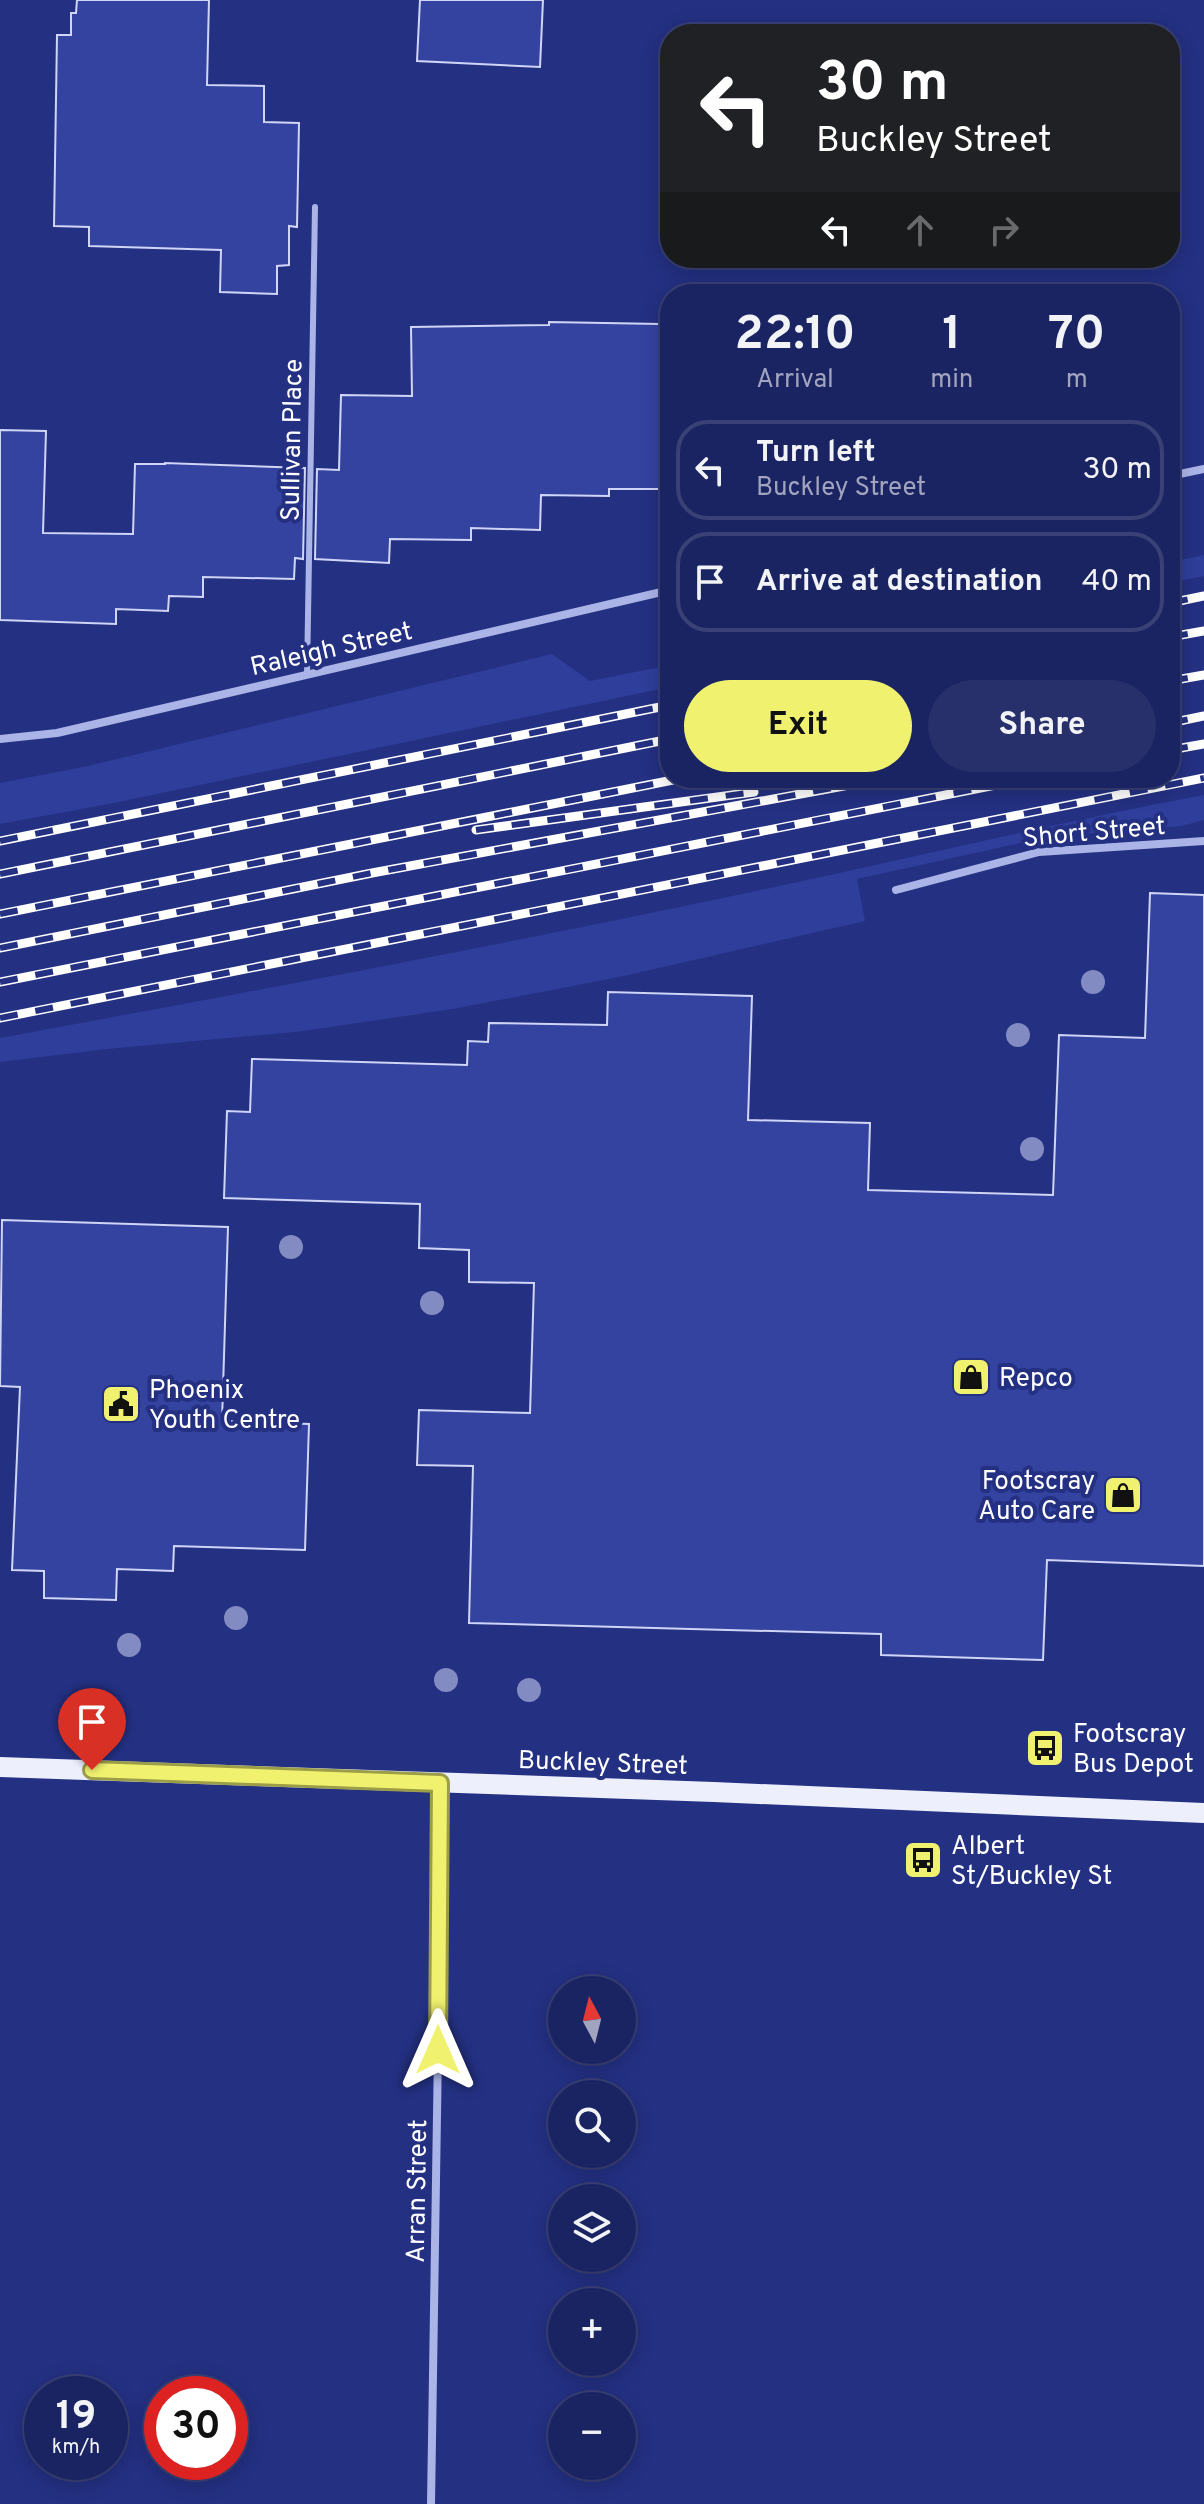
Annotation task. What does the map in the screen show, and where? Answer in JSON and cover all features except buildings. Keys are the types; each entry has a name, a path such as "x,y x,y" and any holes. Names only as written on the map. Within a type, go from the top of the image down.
{"main road":[{"name":"Buckley Street","path":"0,1767 1204,1813"}],"street":[{"path":"1180,474 1204,469"},
{"name":"Raleigh Street","path":"0,739 57,733 660,592"},
{"name":"Short Street","path":"896,890 1039,852 1204,841"},
{"name":"Arran Street","path":"431,2504 440,1783"}],"lane":[{"name":"Sullivan Place","path":"307,674 315,207"}],"shaded area":[{"path":"1204,555 1204,576 1180,581 1180,560"},
{"path":"552,654 590,681 660,667 660,689 0,824 0,783 88,766"},
{"path":"1204,795 1204,820 1182,826 1047,837 857,879 865,921 624,976 453,1009 296,1032 0,1062 0,1038 582,927"}],"railway":[{"path":"1180,601 1204,596"},
{"path":"1180,635 1204,631"},
{"path":"1180,679 1204,675"},
{"path":"0,841 660,707"},
{"path":"1180,721 1204,716"},
{"path":"0,874 660,741"},
{"path":"1180,748 1204,744"},
{"path":"1180,783 1204,778"},
{"path":"0,914 660,783"},
{"path":"0,948 372,873 833,788"},
{"path":"0,982 980,788"},
{"path":"0,1018 1154,788"},
{"path":"476,830 754,792"}],"place":[{"name":"Repco","path":"971,1377"},
{"name":"Phoenix Youth Centre","path":"121,1404"},
{"name":"Footscray Auto Care","path":"1123,1495"},
{"name":"Footscray Bus Depot","path":"1045,1748"},
{"name":"Albert St/Buckley St","path":"923,1860"}],"route":[{"path":"92,1770 440,1783 438,2050"}]}
